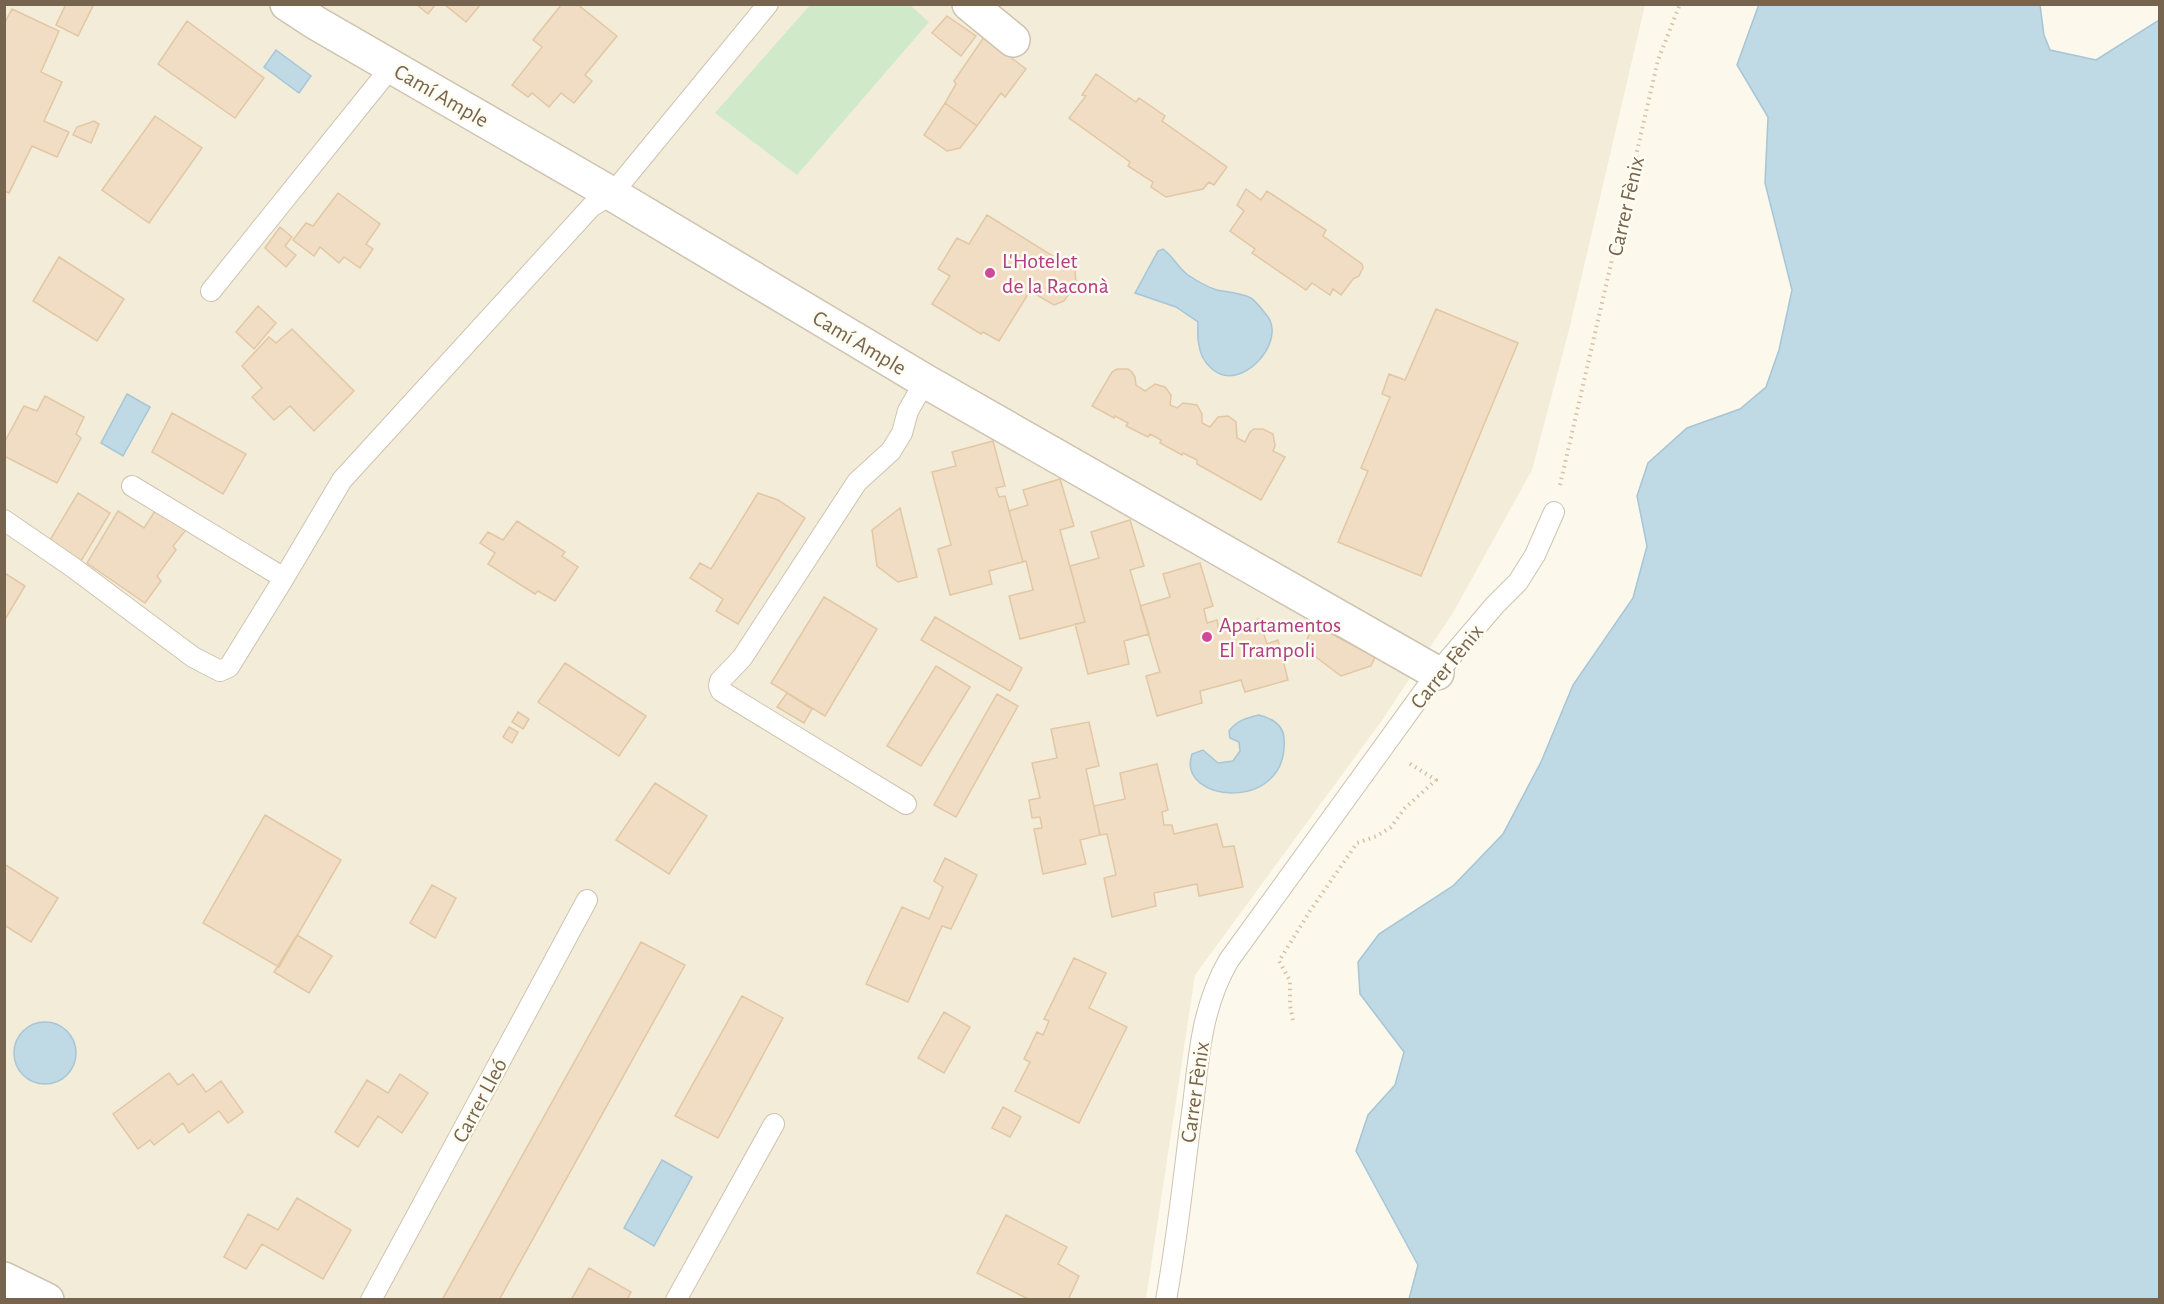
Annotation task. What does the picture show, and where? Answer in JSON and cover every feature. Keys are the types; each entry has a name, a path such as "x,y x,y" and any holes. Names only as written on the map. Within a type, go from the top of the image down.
{"street":[{"name":"Camí Ample","path":"287,4 925,381 1437,673"},
{"path":"969,4 1013,40"},
{"path":"4,1280 47,1299"}],"lane":[{"path":"4,520 71,566 193,657 220,671 229,667 342,480 591,207 612,194 768,4"},
{"path":"211,291 392,66"},
{"path":"906,804 722,691 719,686 720,681 742,658 857,482 891,451 902,433 908,411 925,381"},
{"path":"132,486 284,578"},
{"name":"Carrer Fènix","path":"1166,1299 1201,1041 1205,1017 1215,986 1229,960 1437,673 1495,605 1518,582 1535,555 1554,512"},
{"name":"Carrer Lleó","path":"371,1299 587,900"},
{"path":"676,1299 774,1124"}],"path":[{"name":"Carrer Fènix","path":"1554,512 1658,60 1680,4"},
{"path":"1293,1020 1290,1005 1290,981 1279,961 1310,910 1357,843 1377,836 1391,827 1405,808 1436,780 1406,762"}],"shaded area":[{"path":"5,5 1645,5 1570,326 1532,470 1454,611 1383,719 1195,975 1146,1299 5,1300"}],"green space":[{"path":"810,5 910,5 929,22 797,175 715,113"}],"water":[{"path":"1759,4 2040,5 2044,35 2050,50 2096,60 2159,20 2159,1299 1409,1299 1418,1265 1356,1151 1368,1115 1395,1085 1404,1052 1360,994 1358,962 1379,934 1453,886 1503,834 1541,762 1573,685 1633,598 1647,546 1637,496 1648,463 1687,428 1740,409 1766,387 1779,350 1792,290 1765,183 1768,117 1737,65"},
{"path":"276,50 311,76 299,93 264,67"},
{"path":"1163,249 1184,272 1202,284 1213,289 1252,298 1257,303 1268,317 1272,327 1271,339 1258,362 1236,375 1223,375 1212,369 1200,352 1198,322 1176,307 1135,293 1158,251"},
{"path":"127,394 150,407 123,456 101,443"},
{"path":"1259,715 1276,722 1284,738 1281,763 1270,779 1253,789 1234,793 1215,791 1200,783 1191,770 1192,754 1203,750 1218,763 1233,761 1240,751 1239,742 1230,738 1229,731 1242,720"},
{"path":"45,1022 62,1027 67,1031 71,1036 76,1053 71,1070 67,1075 62,1079 45,1084 28,1079 23,1075 19,1070 14,1053 19,1036 23,1031 28,1027"},
{"path":"662,1160 692,1177 654,1246 624,1228"}],"building":[{"path":"66,4 94,4 78,36 56,25"},
{"path":"416,4 436,4 428,14"},
{"path":"444,4 481,4 466,22"},
{"path":"562,4 577,4 617,36 585,75 592,81 574,103 561,93 549,107 532,93 528,97 512,85 542,47 533,40"},
{"path":"12,9 59,31 41,72 62,82 44,121 69,132 57,157 32,146 9,193 4,191 4,24"},
{"path":"947,16 976,36 961,56 932,33"},
{"path":"187,21 264,78 235,118 158,64"},
{"path":"984,37 1026,69 1005,97 1001,93 977,126 945,103 956,84 954,81"},
{"path":"1096,74 1136,102 1139,98 1165,116 1162,121 1227,167 1214,185 1209,182 1203,189 1166,197 1151,187 1153,182 1128,166 1130,162 1069,118 1086,96 1082,95"},
{"path":"945,103 977,126 960,148 947,151 924,135"},
{"path":"155,116 202,148 149,223 102,190"},
{"path":"94,121 99,124 91,143 73,135 77,127"},
{"path":"1246,189 1261,200 1267,191 1326,230 1323,236 1362,264 1363,268 1359,276 1353,279 1341,295 1333,289 1330,295 1312,283 1306,290 1252,253 1255,249 1230,231 1244,211 1237,205"},
{"path":"338,193 380,224 366,244 373,249 360,268 344,257 339,263 320,247 314,256 293,240 306,223 313,226"},
{"path":"987,215 1075,270 1076,284 1064,301 1054,305 1030,291 999,341 983,332 981,334 932,304 950,276 938,269 957,238 969,244"},
{"path":"280,227 292,237 285,246 296,255 286,267 265,248"},
{"path":"59,257 124,299 97,341 33,301"},
{"path":"258,306 276,323 254,349 236,332"},
{"path":"1436,309 1518,343 1421,576 1338,542 1368,471 1361,468 1390,397 1382,394 1389,374 1405,380"},
{"path":"292,329 354,391 314,431 290,406 274,420 252,397 262,388 242,366 269,337 276,343"},
{"path":"1117,369 1128,369 1132,372 1136,385 1145,391 1155,384 1165,387 1171,395 1170,405 1177,408 1183,403 1197,405 1202,414 1202,423 1210,427 1218,417 1228,416 1236,422 1237,438 1245,442 1254,429 1263,429 1273,434 1275,446 1273,451 1285,457 1261,500 1197,464 1197,460 1183,453 1182,455 1160,443 1161,440 1150,434 1148,437 1126,426 1128,423 1092,406 1112,372"},
{"path":"45,396 84,417 76,434 81,438 57,483 4,456 4,443 24,406 37,411"},
{"path":"172,413 246,454 223,494 152,452"},
{"path":"993,441 1005,486 996,488 999,497 1005,496 1023,562 989,571 992,584 950,595 938,549 951,545 932,472 956,466 952,452"},
{"path":"1060,479 1074,526 1060,530 1085,622 1020,639 1009,596 1033,590 1009,511 1028,505 1023,490"},
{"path":"78,493 110,513 81,561 50,540"},
{"path":"758,493 778,500 805,518 738,624 716,611 723,599 690,578 700,563 711,569"},
{"path":"900,508 917,577 898,582 877,566 872,530"},
{"path":"118,511 144,528 155,511 186,530 173,546 176,550 157,576 161,581 145,603 87,563"},
{"path":"1130,520 1144,566 1130,570 1149,634 1124,641 1129,664 1088,674 1075,624 1085,622 1070,566 1099,558 1091,532"},
{"path":"517,521 565,552 562,556 578,567 555,601 538,591 535,594 488,564 495,553 480,543 488,532 503,540"},
{"name":"Apartamentos El Trampoli","path":"1200,563 1213,606 1204,609 1207,623 1217,620 1219,631 1259,619 1267,644 1278,640 1288,680 1245,692 1241,680 1200,691 1202,703 1157,716 1146,676 1160,672 1140,606 1170,597 1163,574"},
{"path":"6,574 25,586 4,621 4,577"},
{"path":"824,597 877,629 825,716 771,683"},
{"path":"935,617 1022,668 1010,691 921,640"},
{"path":"1313,624 1375,657 1371,666 1341,676 1304,648"},
{"path":"565,663 646,716 619,756 538,702"},
{"path":"936,666 970,687 921,766 887,746"},
{"path":"787,693 812,709 804,723 777,707"},
{"path":"997,694 1018,706 956,817 934,805"},
{"path":"518,712 529,719 523,729 512,722"},
{"path":"1089,722 1099,766 1086,769 1100,835 1080,840 1086,864 1043,874 1034,829 1042,828 1040,817 1032,818 1029,800 1040,798 1032,763 1057,758 1051,729"},
{"path":"509,727 518,732 512,743 503,737"},
{"path":"1157,764 1168,810 1162,812 1164,825 1172,825 1174,834 1217,824 1223,847 1234,846 1243,887 1199,896 1197,884 1154,893 1156,906 1112,917 1104,878 1116,875 1107,834 1100,835 1094,806 1125,799 1120,773"},
{"path":"655,783 707,816 669,874 616,840"},
{"path":"265,815 341,860 279,967 203,923"},
{"path":"945,858 977,875 951,929 942,926 908,1002 866,984 902,907 929,919 943,887 934,881"},
{"path":"4,864 58,898 31,942 4,925"},
{"path":"432,885 456,898 435,938 410,923"},
{"path":"297,935 332,956 309,993 274,972"},
{"path":"641,942 685,965 499,1300 442,1300"},
{"path":"1074,958 1106,973 1089,1008 1127,1027 1079,1123 1015,1091 1030,1062 1024,1059 1037,1032 1043,1035 1049,1021 1044,1019"},
{"path":"742,996 783,1018 718,1138 675,1116"},
{"path":"944,1012 970,1027 944,1073 918,1058"},
{"path":"169,1073 178,1085 193,1074 206,1092 221,1081 243,1112 228,1123 219,1111 189,1133 183,1123 154,1145 150,1140 138,1149 113,1114"},
{"path":"400,1074 428,1093 402,1133 378,1116 358,1147 335,1132 367,1080 388,1093"},
{"path":"1003,1107 1021,1117 1010,1137 992,1128"},
{"path":"297,1198 351,1230 323,1279 262,1244 246,1269 224,1257 248,1214 278,1230"},
{"path":"1006,1215 1067,1247 1058,1264 1079,1276 1068,1300 1030,1300 977,1273"},
{"path":"589,1268 631,1292 627,1300 571,1300"}],"place":[{"name":"L'Hotelet de la Raconà","path":"990,273"},
{"name":"Apartamentos El Trampoli","path":"1207,637"}]}
